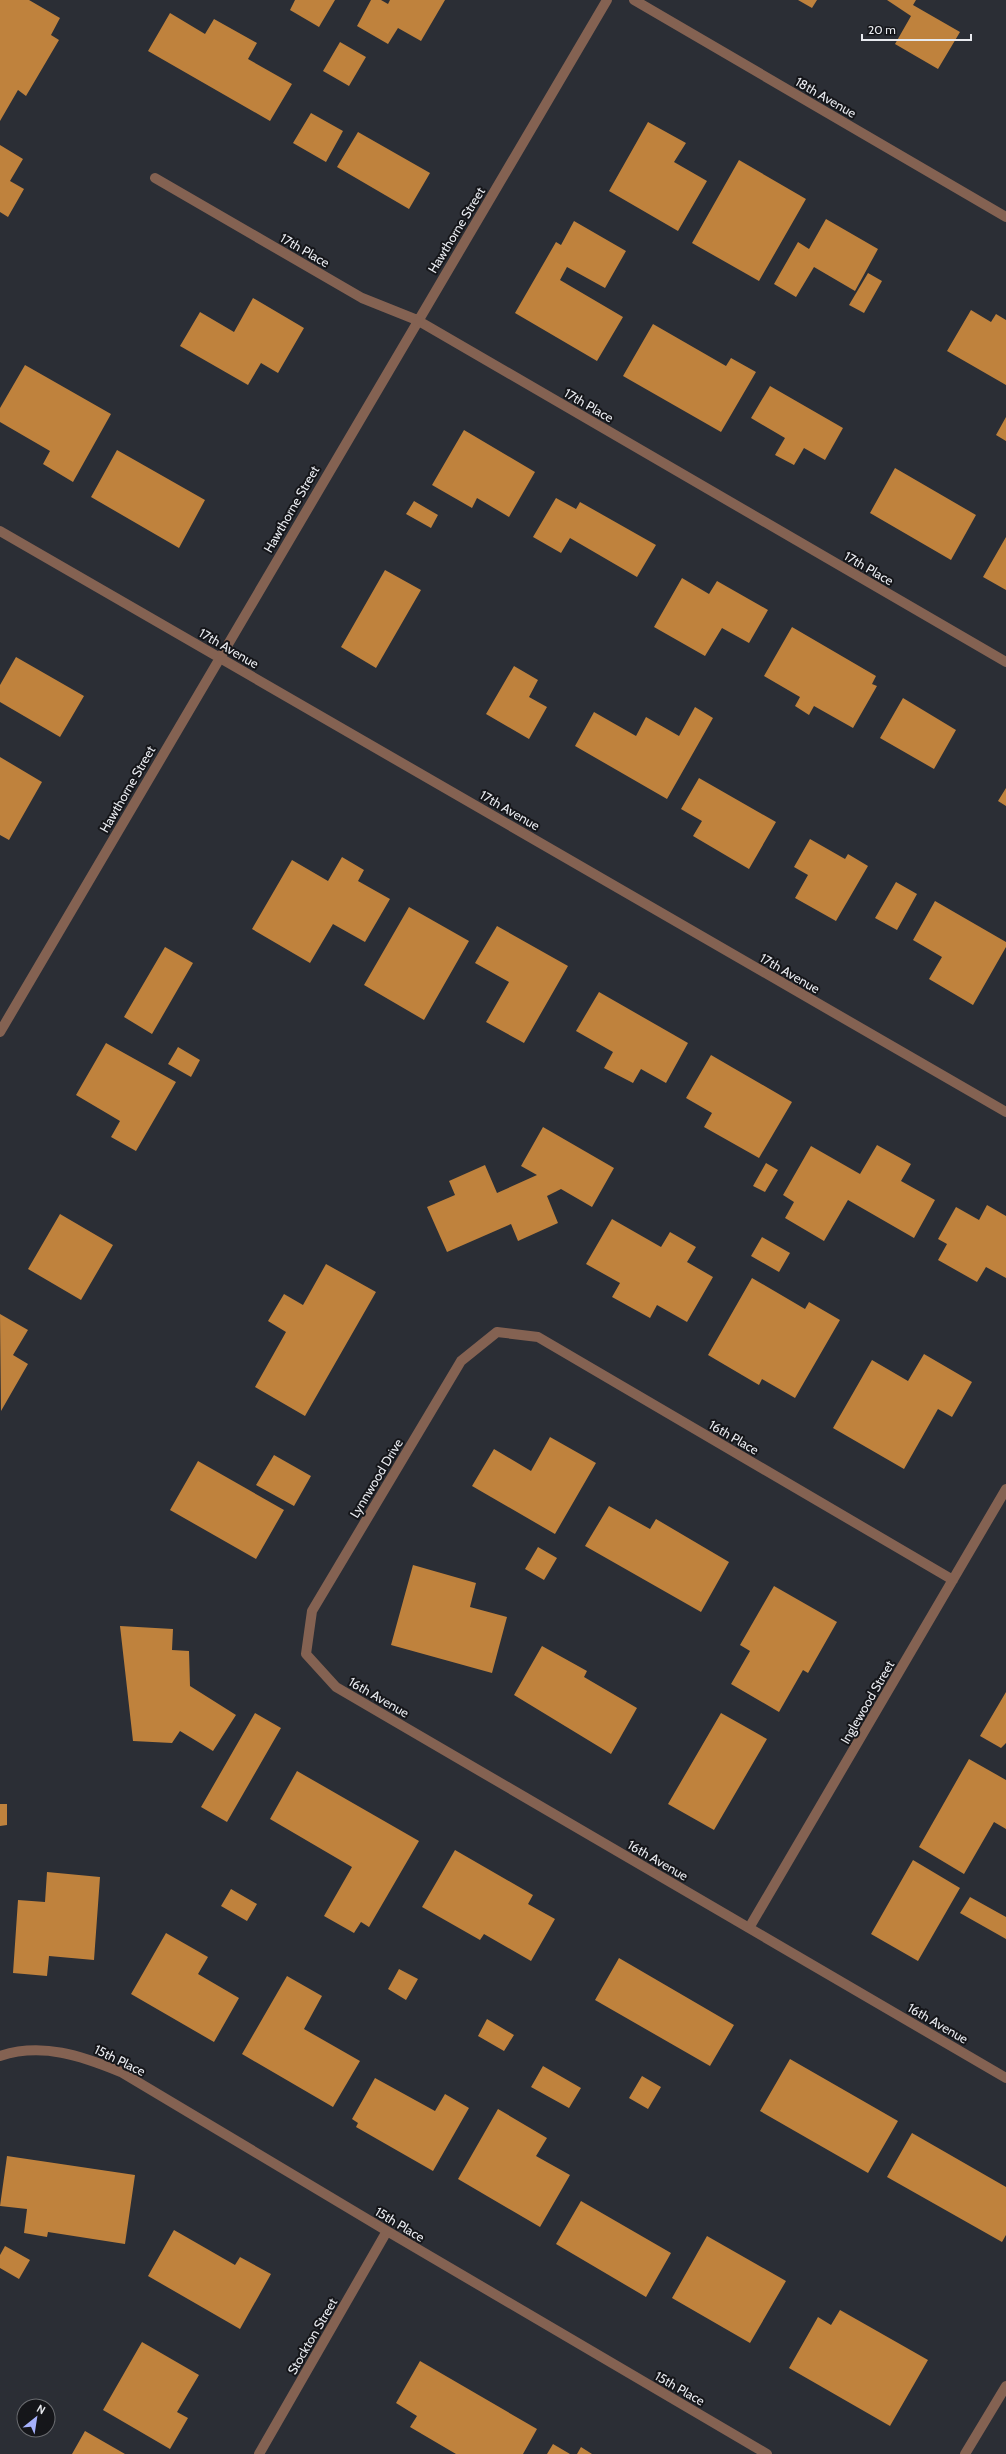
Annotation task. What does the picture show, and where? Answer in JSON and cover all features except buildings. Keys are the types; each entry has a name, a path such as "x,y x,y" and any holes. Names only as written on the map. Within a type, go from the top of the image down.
{"street":[{"name":"Hawthorne Street","path":"0,1032 417,320 607,0"},
{"name":"18th Avenue","path":"634,0 1006,217"},
{"name":"17th Place","path":"155,178 362,298 417,320 1006,662"},
{"name":"17th Avenue","path":"0,531 1006,1112"},
{"name":"16th Place","path":"497,1332 538,1337 953,1580"},
{"name":"Lynnwood Drive","path":"306,1654 312,1611 316,1604 461,1361 497,1332"},
{"name":"Inglewood Street","path":"749,1928 1006,1489"},
{"name":"16th Avenue","path":"306,1654 336,1687 1006,2078"},
{"name":"15th Place","path":"5,2054 44,2050 82,2056 121,2072 387,2231 767,2454"},
{"name":"Stockton Street","path":"259,2454 387,2231"},
{"path":"964,2454 1006,2386"}]}
